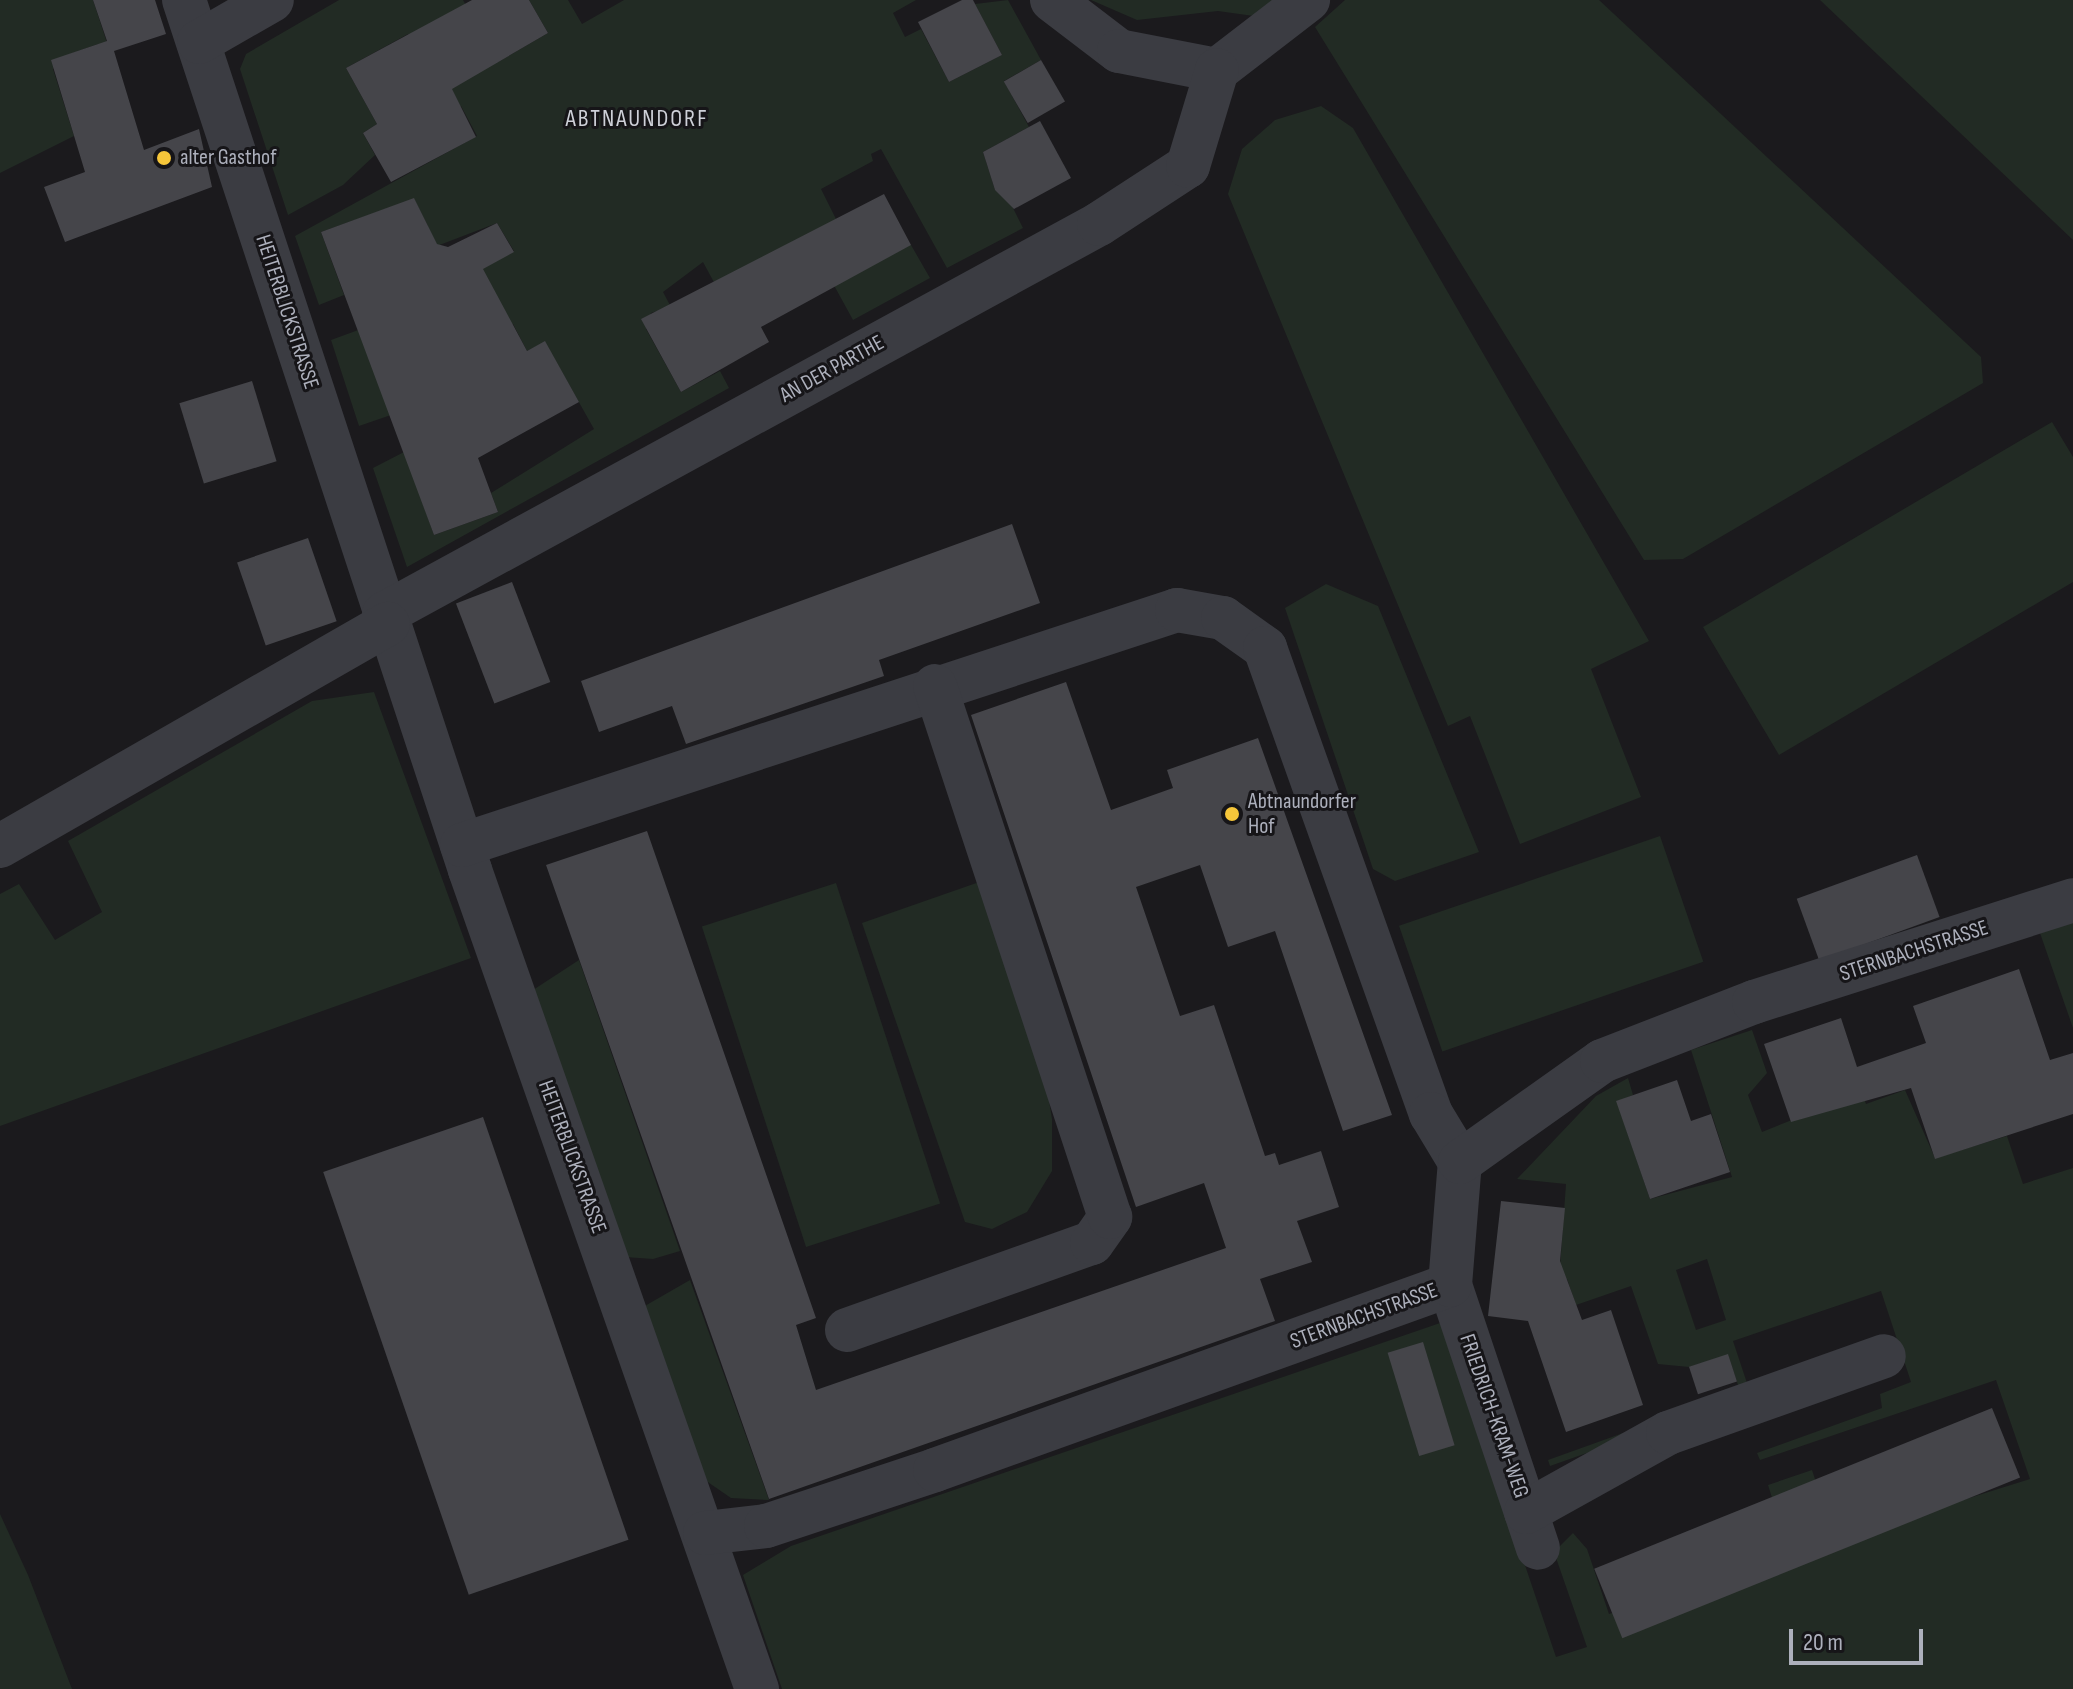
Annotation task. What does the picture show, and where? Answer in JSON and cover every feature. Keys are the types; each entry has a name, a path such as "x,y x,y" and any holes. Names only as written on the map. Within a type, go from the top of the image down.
{"street":[{"name":"HEITERBLICKSTRASSE","path":"184,0 462,845 757,1689"},
{"path":"199,42 272,0"},
{"path":"1052,0 1119,51 1217,70 1308,0"},
{"name":"AN DER PARTHE","path":"386,619 1099,224 1188,166 1217,70"},
{"path":"462,845 935,686 1177,610 1223,618 1265,648 1431,1114 1460,1162"},
{"path":"0,846 386,619"},
{"path":"847,1330 1092,1243 1110,1217 935,686"},
{"name":"STERNBACHSTRASSE","path":"705,1533 766,1526 907,1479 1450,1285 1460,1162 1602,1061 1754,1002 2073,900"},
{"name":"FRIEDRICH-KRAM-WEG","path":"1450,1285 1532,1530 1668,1433 1884,1356"}],"shaded area":[{"path":"0,0 93,0 109,49 98,44 70,54 53,69 74,136 0,173"},
{"path":"339,0 463,0 498,62 548,33 529,0 568,0 582,24 624,0 916,0 893,13 905,37 921,29 949,82 1002,55 975,4 1008,0 1041,60 1004,81 1029,127 983,152 995,190 1005,192 1023,228 947,268 881,149 871,154 873,161 821,189 836,219 911,245 930,278 853,320 808,238 716,286 703,262 663,292 671,307 651,313 646,329 681,392 720,371 729,388 407,567 373,468 503,401 413,476 434,535 498,512 491,493 594,429 545,342 527,351 513,324 391,415 359,426 331,340 402,314 514,251 497,223 416,254 428,226 414,199 321,232 344,295 319,305 295,236 477,136 461,106 435,118 408,34 346,68 377,124 363,133 375,155 343,185 288,215 240,69 246,54"},
{"path":"1091,0 1285,0 1268,18 1218,11 1137,20"},
{"path":"1345,0 1599,0 1981,357 1983,383 1683,559 1644,560 1315,27"},
{"path":"1820,0 2073,0 2073,240"},
{"path":"1321,106 1353,128 1649,641 1591,669 1641,797 1520,844 1470,716 1448,726 1228,194 1242,149 1275,120"},
{"path":"2052,422 2073,457 2073,582 1779,755 1703,627"},
{"path":"1326,584 1378,606 1479,852 1395,881 1373,869 1285,608"},
{"path":"374,692 471,958 0,1126 0,894 19,884 55,940 102,912 68,841 312,701"},
{"path":"1660,836 1703,962 1442,1052 1399,926"},
{"path":"985,880 1041,1050 1052,1119 1052,1171 1027,1212 992,1229 965,1222 862,923"},
{"path":"836,883 940,1204 806,1247 702,927"},
{"path":"2073,922 2073,1028 2040,933"},
{"path":"579,960 680,1251 653,1259 625,1257 533,990"},
{"path":"1752,1030 1767,1073 1748,1095 1762,1132 1862,1092 1866,1104 1905,1090 1935,1158 2007,1136 2023,1184 2073,1168 2073,1689 782,1689 743,1575 791,1546 1443,1322 1556,1657 1587,1647 1554,1552 1573,1533 1587,1549 1609,1614 1790,1555 1768,1485 1812,1470 1835,1540 2030,1479 1996,1380 1760,1460 1757,1453 1882,1408 1880,1394 1911,1382 1881,1291 1733,1341 1751,1395 1550,1466 1548,1460 1740,1391 1728,1355 1689,1367 1658,1364 1631,1286 1576,1305 1567,1279 1559,1281 1566,1184 1517,1179 1596,1096 1628,1078 1633,1095 1617,1102 1650,1199 1732,1177 1691,1050","holes":["1707,1259 1726,1320 1696,1330 1676,1270"]},
{"path":"690,1280 769,1500 731,1498 699,1476 643,1307"},
{"path":"0,1514 28,1575 72,1689 0,1689"}],"building":[{"path":"93,0 155,0 166,34 114,51 144,150 199,129 212,187 65,242 44,187 85,172 51,60 107,41"},
{"path":"472,0 529,0 548,33 452,89 476,137 391,182 363,133 377,124 346,68"},
{"path":"962,0 973,0 1002,55 949,82 918,22"},
{"path":"1041,60 1065,102 1028,123 1004,82"},
{"path":"1040,121 1071,178 1014,209 995,190 983,152"},
{"path":"884,194 911,245 761,327 769,342 681,392 641,319"},
{"path":"414,198 437,244 448,247 497,223 514,252 483,269 527,351 545,341 579,402 478,458 498,512 434,535 321,232"},
{"path":"252,381 277,461 204,484 179,403"},
{"path":"1012,524 1040,603 879,660 884,676 686,744 672,706 599,732 581,681"},
{"path":"308,538 337,621 266,646 237,562"},
{"path":"512,582 550,682 494,703 456,604"},
{"path":"1066,682 1111,810 1173,788 1167,770 1258,738 1392,1115 1343,1131 1275,931 1228,947 1200,865 1136,887 1180,1016 1214,1005 1265,1156 1275,1153 1279,1165 1321,1151 1339,1207 1297,1221 1312,1262 1260,1279 1275,1321 769,1499 546,865 647,831 816,1318 796,1325 816,1390 1226,1248 1204,1183 1136,1207 971,715"},
{"path":"1917,855 1940,917 1819,961 1797,899"},
{"path":"2019,969 2050,1060 2073,1053 2073,1114 1935,1159 1911,1088 1791,1122 1764,1044 1841,1018 1857,1067 1926,1043 1913,1006"},
{"path":"1677,1080 1691,1121 1711,1114 1730,1172 1650,1199 1616,1101"},
{"path":"483,1117 629,1540 469,1595 323,1172"},
{"path":"1501,1201 1565,1208 1560,1261 1582,1320 1611,1310 1643,1405 1566,1432 1528,1321 1488,1316"},
{"path":"1423,1342 1455,1445 1419,1456 1388,1353"},
{"path":"1728,1354 1737,1382 1698,1394 1689,1367"},
{"path":"1992,1408 2020,1478 1622,1638 1594,1569"}],"place":[{"name":"alter Gasthof","path":"164,158"},
{"name":"Abtnaundorfer Hof","path":"1232,814"}],"district":[{"name":"ABTNAUNDORF","path":"637,119"}]}
